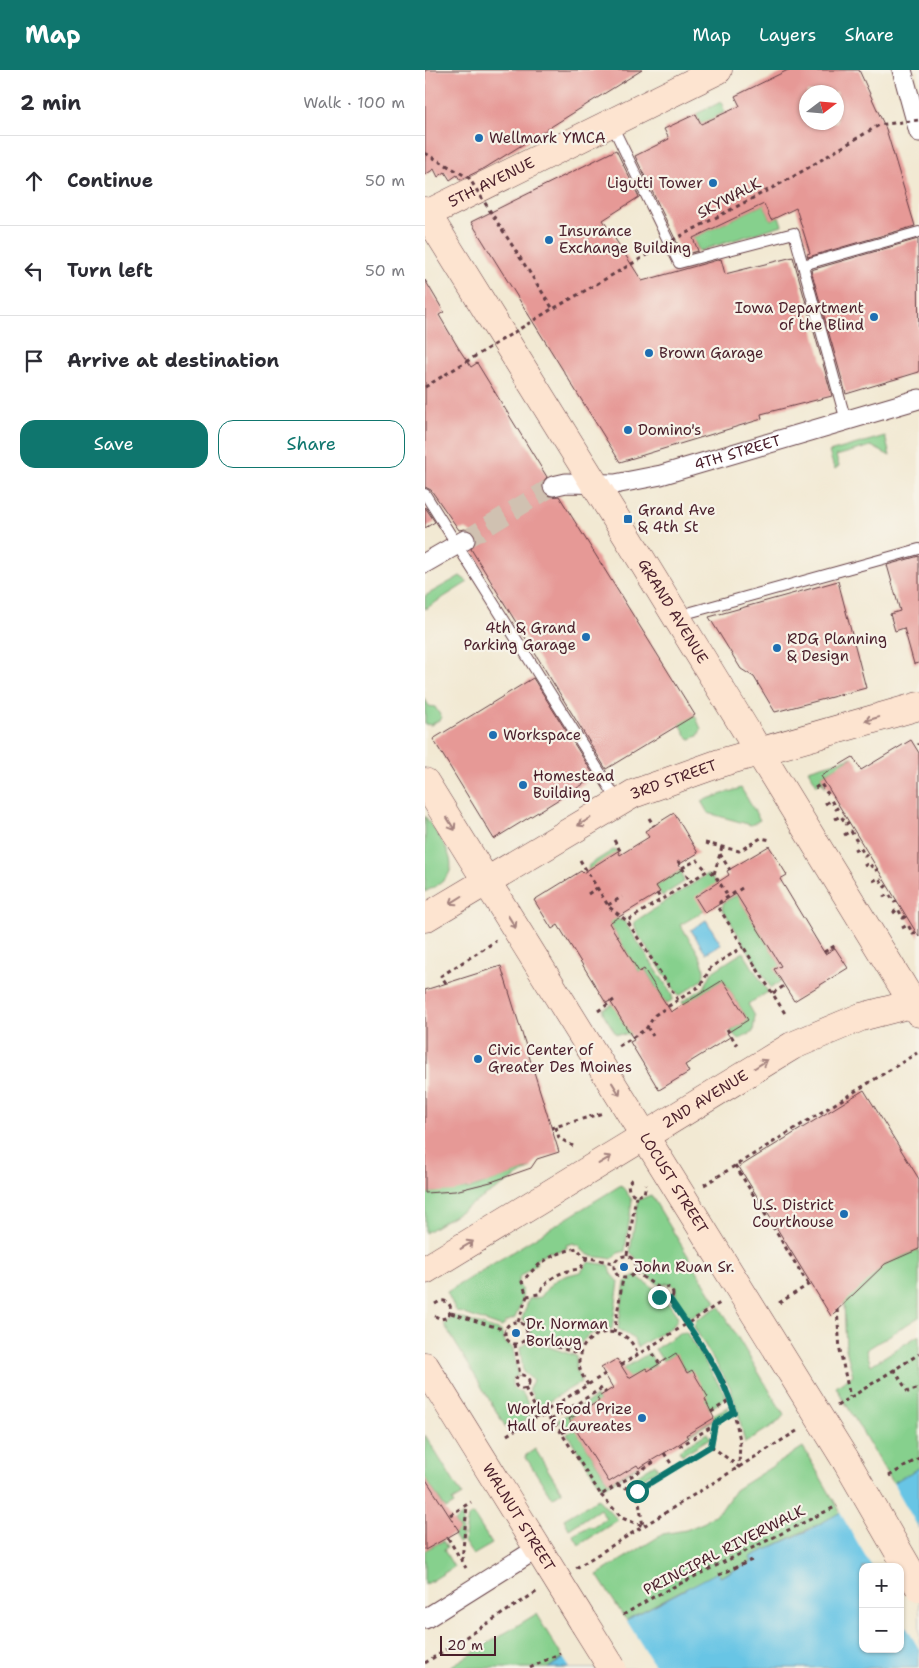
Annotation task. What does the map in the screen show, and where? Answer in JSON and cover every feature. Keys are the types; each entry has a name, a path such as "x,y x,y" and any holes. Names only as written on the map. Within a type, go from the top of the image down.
{"main road":[{"name":"5TH AVENUE","path":"426,213 718,70"},
{"name":"GRAND AVENUE","path":"426,213 917,1006"},
{"name":"3RD STREET","path":"425,918 618,802 663,782 919,706"},
{"name":"LOCUST STREET","path":"425,782 845,1459 919,1587"},
{"name":"2ND AVENUE","path":"425,1270 792,1046 861,1017 917,1006"},
{"name":"WALNUT STREET","path":"425,1366 612,1668"}],"street":[{"path":"902,70 919,132"},
{"name":"4TH STREET","path":"553,486 566,483 615,484 661,475 919,399"},
{"path":"425,563 461,542"},
{"path":"425,1619 538,1548"}],"lane":[{"path":"611,122 679,263 794,233 846,421"},
{"path":"803,265 919,232"},
{"path":"425,494 461,542 618,802"},
{"path":"676,616 919,549"}],"path":[{"name":"SKYWALK","path":"425,387 553,309 675,239 791,178 879,125 919,120"},
{"path":"425,153 469,178 553,309"},
{"path":"815,788 821,784 827,793 830,791"},
{"path":"825,804 831,800 836,809 839,807"},
{"path":"835,819 841,816 846,824 849,822"},
{"path":"649,818 654,826"},
{"path":"845,835 851,831 856,840 859,838"},
{"path":"705,843 739,852 761,838 771,840"},
{"path":"614,840 622,854"},
{"path":"714,874 722,847"},
{"path":"854,850 860,847 865,856 868,854"},
{"path":"720,854 730,870"},
{"path":"580,860 608,905 627,921 678,1000"},
{"path":"682,868 697,860 707,871 714,874 728,896"},
{"path":"678,861 690,881"},
{"path":"864,866 869,863 875,871 878,869"},
{"path":"627,921 707,871"},
{"path":"873,882 879,878 885,887 887,885"},
{"path":"588,894 597,888"},
{"path":"742,888 720,902 719,908 787,1015"},
{"path":"657,893 661,900"},
{"path":"883,897 889,894 894,902 897,901"},
{"path":"608,905 622,897"},
{"path":"893,913 898,909 903,918 906,916"},
{"path":"902,928 908,925 913,934 916,932"},
{"path":"446,983 441,976 497,941"},
{"path":"824,952 836,945"},
{"path":"619,1046 647,1027 651,1018 701,985 711,967 743,947"},
{"path":"773,993 784,986"},
{"path":"598,1011 615,1000"},
{"path":"647,1027 653,1036"},
{"path":"727,1028 737,1045"},
{"path":"704,1185 917,1053"},
{"path":"573,1146 559,1138 553,1127 603,1113"},
{"path":"735,1166 810,1284 779,1304"},
{"path":"632,1180 628,1184 629,1191 636,1196 644,1194 647,1189 646,1183"},
{"path":"627,1255 636,1196"},
{"path":"518,1322 527,1296 522,1282 532,1270 549,1257 577,1248 587,1258 614,1263"},
{"path":"627,1255 635,1262 635,1272 630,1277 623,1278 615,1273 614,1263 618,1258 627,1255"},
{"path":"527,1296 539,1294 547,1282 559,1273 580,1269 587,1258"},
{"path":"635,1272 661,1289"},
{"path":"614,1333 623,1278"},
{"path":"661,1289 667,1287 670,1289 672,1293 670,1299"},
{"path":"661,1289 659,1293 661,1299 667,1301 670,1299"},
{"path":"670,1299 724,1382 734,1412 740,1440 739,1467"},
{"path":"435,1304 440,1300 446,1301 451,1306 451,1313 444,1319 435,1316"},
{"path":"621,1365 720,1302"},
{"path":"837,1309 840,1350 850,1397"},
{"path":"451,1313 505,1330"},
{"path":"510,1322 518,1322 527,1329 526,1337 523,1342 515,1344 505,1339 505,1330 510,1322"},
{"path":"588,1385 580,1369 580,1354 584,1345 593,1337 614,1333 629,1340 638,1354"},
{"path":"526,1337 580,1354"},
{"path":"515,1344 520,1376"},
{"path":"649,1347 659,1363"},
{"path":"830,1410 919,1354"},
{"path":"894,1369 908,1392 919,1388"},
{"path":"507,1435 605,1374"},
{"path":"520,1376 516,1380 516,1385 521,1389 525,1388"},
{"path":"520,1376 525,1376 529,1381 525,1388"},
{"path":"525,1388 539,1415 551,1420 562,1433 601,1495 622,1518 643,1526"},
{"path":"551,1420 602,1388 606,1393"},
{"path":"711,1412 730,1400"},
{"path":"677,1448 734,1412"},
{"path":"617,1485 637,1491 711,1446 715,1424"},
{"path":"562,1433 574,1426"},
{"path":"577,1567 804,1427"},
{"path":"711,1446 739,1467"},
{"path":"665,1453 674,1468"},
{"path":"889,1476 919,1458"},
{"path":"601,1495 654,1462"},
{"path":"637,1491 643,1526"},
{"path":"450,1515 471,1502"},
{"path":"462,1561 467,1505"},
{"name":"PRINCIPAL RIVERWALK","path":"623,1616 655,1596 837,1506"},
{"path":"448,1538 466,1568"},
{"path":"730,1559 734,1568"},
{"path":"719,1575 752,1560"},
{"path":"425,1663 538,1590"},
{"path":"537,1668 560,1653"},
{"path":"530,1668 549,1660"}],"green space":[{"path":"721,102 725,112 701,124 696,114"},
{"path":"764,204 771,220 779,216 782,225 699,251 693,238"},
{"path":"885,436 890,456 871,446 836,456 839,466 834,468 829,452"},
{"path":"460,576 468,582 425,609 425,596"},
{"path":"425,699 429,706 435,707 442,718 431,725 425,724"},
{"path":"695,715 701,729 698,736 690,739 686,736 680,723"},
{"path":"853,757 821,776 826,788 822,782 817,785 808,770"},
{"path":"741,788 760,820 751,825 708,813 701,801"},
{"path":"425,816 445,847 451,864 450,872 445,879 425,892"},
{"path":"613,850 618,851 594,879 588,869 589,865"},
{"path":"681,870 684,882 662,896 656,886"},
{"path":"706,875 711,876 718,886 704,911 680,925 701,959 704,974 702,980 679,996 637,933 634,922"},
{"path":"737,895 781,966 775,970 781,981 771,988 722,908 724,902"},
{"path":"605,916 624,921 672,994 672,1000 666,1004 645,969 639,972"},
{"path":"743,952 768,992 748,1004 755,1016 753,1032 738,1040 731,1031 748,1020 723,980 694,998 688,1010 682,1002 704,988 712,972"},
{"path":"612,1004 644,1025 629,1035 616,1034 603,1013 603,1009"},
{"path":"531,1168 425,1233 425,1193 472,1188"},
{"path":"621,1185 632,1200 625,1251 618,1253 612,1259 597,1257 585,1253 580,1245 575,1245 574,1243 566,1245 567,1248 552,1253 551,1251 535,1260 537,1263 518,1278 520,1279 517,1283 522,1296 515,1318 506,1322 502,1327 456,1311 447,1292"},
{"path":"651,1195 716,1302 692,1317 685,1315 674,1298 676,1293 674,1286 667,1283 661,1286 639,1270 638,1260 630,1252 638,1200"},
{"path":"919,1249 919,1317 866,1350 871,1365 919,1335 919,1468 893,1484 836,1387 853,1375 846,1349 844,1302 885,1264"},
{"path":"588,1262 609,1265 612,1274 619,1282 612,1329 591,1334 577,1350 531,1335 529,1326 522,1319 529,1299 541,1297 558,1279 581,1272"},
{"path":"636,1276 656,1290 659,1302 669,1304 678,1317 674,1325 638,1347 633,1338 618,1329 625,1282"},
{"path":"719,1306 784,1415 778,1422 745,1443 730,1387 694,1327 696,1320"},
{"path":"454,1316 501,1331 505,1342 513,1348 518,1375 512,1379 512,1386 515,1390 522,1392 532,1412 529,1418 508,1431 444,1324"},
{"path":"686,1332 725,1394 726,1398 710,1409 676,1354 663,1361 655,1349 680,1333"},
{"path":"531,1341 576,1356 576,1369 581,1382 541,1406 537,1404 529,1389 533,1380 523,1372 520,1348"},
{"path":"649,1353 656,1365 629,1379 623,1369"},
{"path":"596,1397 599,1401 570,1418 572,1423 564,1428 558,1420"},
{"path":"729,1406 728,1411 687,1436 715,1418 713,1415"},
{"path":"576,1429 608,1482 638,1466 602,1488 567,1434"},
{"path":"707,1433 710,1438 682,1455 679,1450"},
{"path":"425,1435 462,1495 452,1501 454,1504 446,1509 425,1478"},
{"path":"803,1447 841,1513 751,1557 753,1561 720,1577 682,1590 626,1620 597,1575 663,1534 686,1530 705,1522 722,1509 735,1490"},
{"path":"535,1449 562,1492 552,1498 525,1456"},
{"path":"655,1464 658,1469 631,1486 628,1481"},
{"path":"598,1499 618,1520 579,1545 573,1535 590,1526 592,1528 606,1519 600,1509 569,1529 564,1519"},
{"path":"473,1514 492,1544 473,1555 464,1542 468,1517"},
{"path":"463,1515 461,1541 458,1543 453,1535 459,1530 454,1522"},
{"path":"443,1541 447,1548 444,1550 454,1567 425,1585 425,1550"},
{"path":"536,1614 563,1658 548,1668 448,1668"}],"water":[{"path":"706,920 721,944 706,953 691,930"},
{"path":"919,1468 919,1668 548,1668 626,1620 718,1572 720,1577 752,1562 750,1557 809,1530"}],"pier":[{"path":"892,1481 919,1529 919,1649 904,1623 904,1563 870,1563 839,1511"},
{"path":"625,1618 656,1668 570,1668 562,1656"}],"building":[{"name":"Wellmark YMCA","path":"425,70 642,70 485,168 460,180 457,175 450,180 445,172 438,177 434,169 425,175"},
{"path":"788,70 859,70 886,129 915,226 808,257 807,254 810,253 796,208 771,220 764,204 693,238 698,251 683,255 635,156 669,139 664,129 696,114 701,124 740,106 735,96"},
{"path":"616,150 639,197 603,220 642,281 721,259 725,274 793,257 832,396 761,414 762,419 620,462 471,222"},
{"name":"Iowa Department of the Blind","path":"918,239 919,372 846,394 811,270"},
{"name":"4th & Grand Parking Garage","path":"425,280 444,312 439,315 459,349 471,367 477,363 547,477 542,483 544,493 550,497 559,496 695,715 606,769 471,549 476,540 474,534 465,529 459,530 431,490 425,487"},
{"path":"425,507 435,522 425,528"},
{"path":"919,556 919,663 914,664 904,628 895,631 890,614 900,611 887,565"},
{"name":"RDG Planning & Design","path":"838,581 866,688 775,712 754,677 741,669 709,617"},
{"path":"533,678 595,777 494,839 433,739"},
{"path":"911,740 919,753 919,937 821,776 853,757 861,770"},
{"path":"674,813 698,853 678,865 681,870 656,886 660,892 609,923 639,972 644,969 671,1012 723,980 748,1020 727,1033 730,1037 685,1065 689,1072 659,1090 630,1042 634,1040 610,1001 606,1003 558,925 552,929 534,900 581,871 583,873 618,851 620,855 649,837 645,831"},
{"path":"769,846 787,875 780,879 825,954 835,948 848,968 794,1001 774,969 781,966 736,894 705,913 695,897 729,875 727,871"},
{"name":"Civic Center of Greater Des Moines","path":"501,966 559,1152 537,1159 531,1168 491,1182 455,1191 425,1193 425,990"},
{"name":"U.S. District Courthouse","path":"864,1090 919,1179 919,1249 885,1264 831,1316 739,1167"},
{"name":"World Food Prize Hall of Laureates","path":"676,1353 687,1373 692,1370 708,1397 705,1399 714,1418 686,1435 688,1438 676,1446 639,1468 637,1465 609,1482 569,1419 599,1401 597,1398 613,1388 601,1368 617,1359 629,1378 646,1368 648,1371"},
{"path":"425,1478 459,1531 425,1550"}],"tunnel":[{"path":"465,540 553,486"}],"place":[{"name":"Wellmark YMCA","path":"479,138"},
{"name":"Ligutti Tower","path":"713,183"},
{"name":"Insurance Exchange Building","path":"549,240"},
{"name":"Iowa Department of the Blind","path":"874,317"},
{"name":"Brown Garage","path":"649,353"},
{"name":"Domino's","path":"628,430"},
{"name":"Grand Ave & 4th St","path":"628,519"},
{"name":"4th & Grand Parking Garage","path":"586,637"},
{"name":"RDG Planning & Design","path":"777,648"},
{"name":"Workspace","path":"493,735"},
{"name":"Homestead Building","path":"523,785"},
{"name":"Civic Center of Greater Des Moines","path":"478,1059"},
{"name":"U.S. District Courthouse","path":"844,1214"},
{"name":"John Ruan Sr.","path":"624,1267"},
{"name":"Dr. Norman Borlaug","path":"516,1333"},
{"name":"World Food Prize Hall of Laureates","path":"642,1418"}],"route":[{"path":"637,1491 711,1446 715,1424 734,1412 724,1382 684,1319 670,1299 664,1301 659,1297"}]}
